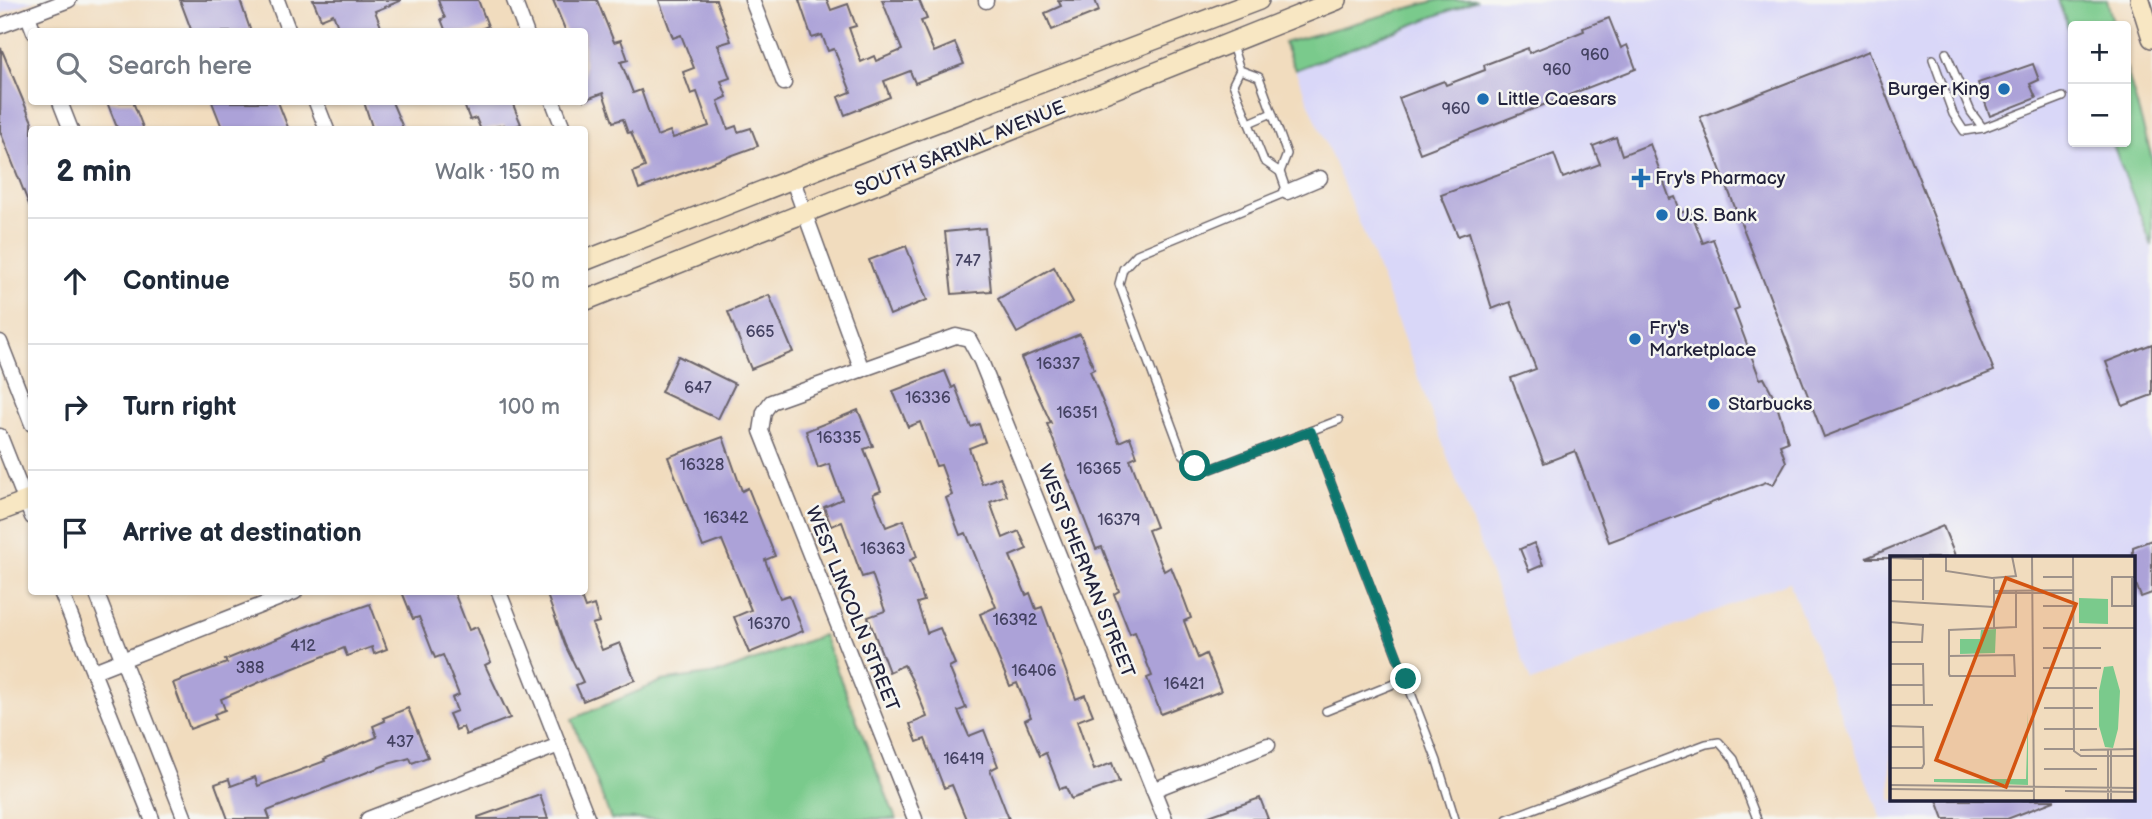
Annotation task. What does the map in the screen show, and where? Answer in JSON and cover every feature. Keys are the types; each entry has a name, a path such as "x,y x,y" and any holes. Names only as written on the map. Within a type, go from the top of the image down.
{"main road":[{"name":"SOUTH SARIVAL AVENUE","path":"588,259 792,178 1259,0"},
{"name":"SOUTH SARIVAL AVENUE","path":"588,299 1337,0"},
{"path":"2140,0 2152,38"},
{"path":"0,511 28,506"}],"street":[{"path":"0,26 69,0"},
{"path":"277,0 288,28"},
{"path":"514,0 524,28"},
{"path":"752,0 784,83"},
{"path":"28,16 32,28"},
{"path":"62,105 70,126"},
{"path":"317,105 325,126"},
{"path":"554,105 562,126"},
{"path":"792,178 862,370"},
{"path":"1287,192 1320,178"},
{"name":"WEST SHERMAN STREET","path":"862,370 957,335 970,339 1165,819"},
{"path":"0,342 28,414"},
{"name":"WEST LINCOLN STREET","path":"862,370 771,402 764,412 761,431 915,819"},
{"path":"0,436 28,504"},
{"path":"62,595 152,819"},
{"path":"97,595 184,819"},
{"path":"94,671 287,595"},
{"path":"500,595 588,819"},
{"path":"368,819 559,744"},
{"path":"1153,790 1268,745"}],"lane":[{"path":"1231,41 1240,70 1234,84 1264,161 1280,172 1287,192 1137,254 1123,269 1119,284 1182,453 1195,466 1211,469 1339,419"},
{"path":"1946,53 1971,112 1983,128"},
{"path":"1933,59 1953,114 1964,131 1983,128 2063,97"},
{"path":"1240,70 1259,77 1287,154 1280,172"},
{"path":"1249,123 1272,113"},
{"path":"1311,431 1406,679 1455,819"},
{"path":"1326,711 1406,679"},
{"path":"1507,819 1706,744 1719,742 1734,759 1757,819"}],"shaded area":[{"path":"0,0 35,0 0,14"},
{"path":"1477,0 2057,0 2068,28 2068,147 2114,147 2152,246 2152,819 1882,819 1789,582 1531,682 1372,253 1295,70"}],"green space":[{"path":"1438,0 1477,0 1295,70 1284,43"},
{"path":"2058,0 2107,0 2113,21 2068,21 2068,27"},
{"path":"2131,84 2152,158 2152,246 2114,147 2131,147"},
{"path":"823,635 896,819 611,819 572,719 662,681 723,672"}],"building":[{"path":"180,0 240,0 250,28 190,28"},
{"path":"313,0 400,0 375,11 381,28 338,28 333,14 321,19"},
{"path":"438,0 478,0 488,26 444,28 441,19 445,18"},
{"path":"553,0 597,0 614,42 621,40 628,60 621,62 633,93 641,90 657,136 670,131 673,138 709,126 697,92 691,94 683,72 694,68 681,35 673,38 659,0 716,0 731,41 718,45 730,78 721,81 727,97 718,101 728,129 736,126 738,132 751,128 758,146 639,189 633,172 645,167 631,132 628,133 623,119 613,122 603,93 588,99 588,28 564,28"},
{"path":"799,0 827,0 831,10 848,4 856,26 849,28 861,62 874,56 876,61 902,50 882,0 919,0 927,19 921,21 934,52 955,43 964,64 915,83 910,71 884,81 890,97 845,115 838,97 851,92 834,49 828,51 822,35 812,38"},
{"path":"1058,0 1095,0 1099,11 1052,30 1045,13 1061,6"},
{"path":"1609,18 1621,48 1627,45 1636,69 1420,153 1399,98 1444,81 1446,85 1485,70 1484,65 1528,48 1529,53"},
{"path":"1,48 32,122 32,126 28,126 28,202 0,131"},
{"path":"1869,51 1994,371 1824,437 1700,117"},
{"name":"Burger King","path":"2033,64 2039,80 2030,84 2036,98 1990,116 1978,83"},
{"path":"108,105 134,105 142,126 116,126"},
{"path":"213,105 279,105 287,126 221,126"},
{"path":"365,105 393,105 402,126 372,126"},
{"path":"464,105 513,105 521,124 479,126 476,118 470,120"},
{"name":"Fry's Marketplace","path":"1616,137 1622,155 1650,144 1670,199 1675,197 1681,213 1690,209 1703,243 1713,239 1739,308 1734,310 1760,379 1764,378 1775,399 1788,442 1780,445 1786,462 1773,485 1766,482 1609,542 1575,451 1544,463 1511,378 1536,369 1510,302 1492,309 1469,232 1458,236 1441,195 1554,154 1563,178 1600,164 1593,146"},
{"path":"985,228 991,291 952,294 945,232"},
{"path":"906,246 927,300 890,315 869,260"},
{"path":"1054,267 1073,302 1017,333 998,299"},
{"path":"769,295 793,352 751,369 728,312"},
{"path":"1080,334 1094,369 1090,371 1119,442 1130,437 1137,456 1130,459 1156,527 1148,530 1164,571 1171,567 1184,599 1191,618 1184,621 1198,658 1206,654 1221,691 1161,714 1147,678 1152,676 1135,632 1130,634 1114,594 1119,591 1102,547 1096,549 1047,424 1051,423 1021,358"},
{"path":"2152,344 2152,395 2123,406 2106,362"},
{"path":"678,356 735,384 718,419 661,392"},
{"path":"945,371 952,388 955,386 971,427 979,424 985,442 969,448 982,484 1000,477 1007,496 990,502 1003,538 1019,531 1027,549 1010,556 1026,595 1030,593 1036,609 1042,607 1076,699 1085,695 1093,715 1077,721 1094,770 1112,763 1119,782 1071,799 1066,787 1060,789 1046,753 1040,756 1025,720 1031,717 1017,683 1010,686 980,614 996,607 966,533 960,535 946,498 952,495 941,465 936,466 920,422 908,427 893,391"},
{"path":"858,410 873,446 864,449 881,491 873,494 886,527 904,520 917,557 910,560 924,601 917,603 927,633 940,628 955,664 949,667 966,708 958,711 969,736 984,730 998,766 990,770 1009,819 966,819 952,785 944,788 925,739 917,742 910,724 927,717 913,682 904,665 889,672 868,617 885,611 872,574 862,577 842,522 831,526 824,507 842,499 829,464 818,468 806,431"},
{"path":"723,437 742,491 748,488 775,556 765,560 780,598 789,595 803,631 749,653 734,617 751,610 722,540 703,547 668,457"},
{"path":"1943,526 1955,556 1890,556 1866,558"},
{"path":"2152,540 2152,593 2141,597 2134,579 2133,547"},
{"path":"1534,543 1543,565 1529,571 1520,549"},
{"path":"403,595 455,595 469,630 477,627 491,662 485,665 510,718 466,735 463,727 456,730 449,714 457,711 452,698 459,695 443,655 435,658 419,617 413,619"},
{"path":"547,595 580,595 585,608 594,605 599,622 592,624 602,650 620,643 635,680 583,701 576,685 583,682 565,645"},
{"path":"370,604 387,649 374,654 372,647 347,656 344,648 274,676 221,699 225,710 214,714 216,719 190,729 173,683 227,663 225,660 315,623"},
{"path":"408,708 428,757 412,763 410,758 388,764 267,811 270,819 228,819 215,784 229,779 231,786 255,777 258,786 325,761 324,759 377,737 373,726 385,721 383,718"},
{"path":"540,795 548,819 478,819 478,817"},
{"path":"1260,798 1268,819 1206,819 1206,817"},
{"path":"1938,802 2051,802 2007,819 1944,819"}],"place":[{"name":"Burger King","path":"2004,89"},
{"name":"Little Caesars","path":"1483,99"},
{"name":"Fry's Pharmacy","path":"1641,178"},
{"name":"U.S. Bank","path":"1662,215"},
{"name":"Fry's Marketplace","path":"1635,339"},
{"name":"Starbucks","path":"1714,404"}],"route":[{"path":"1195,466 1211,469 1311,431 1406,679"}]}
